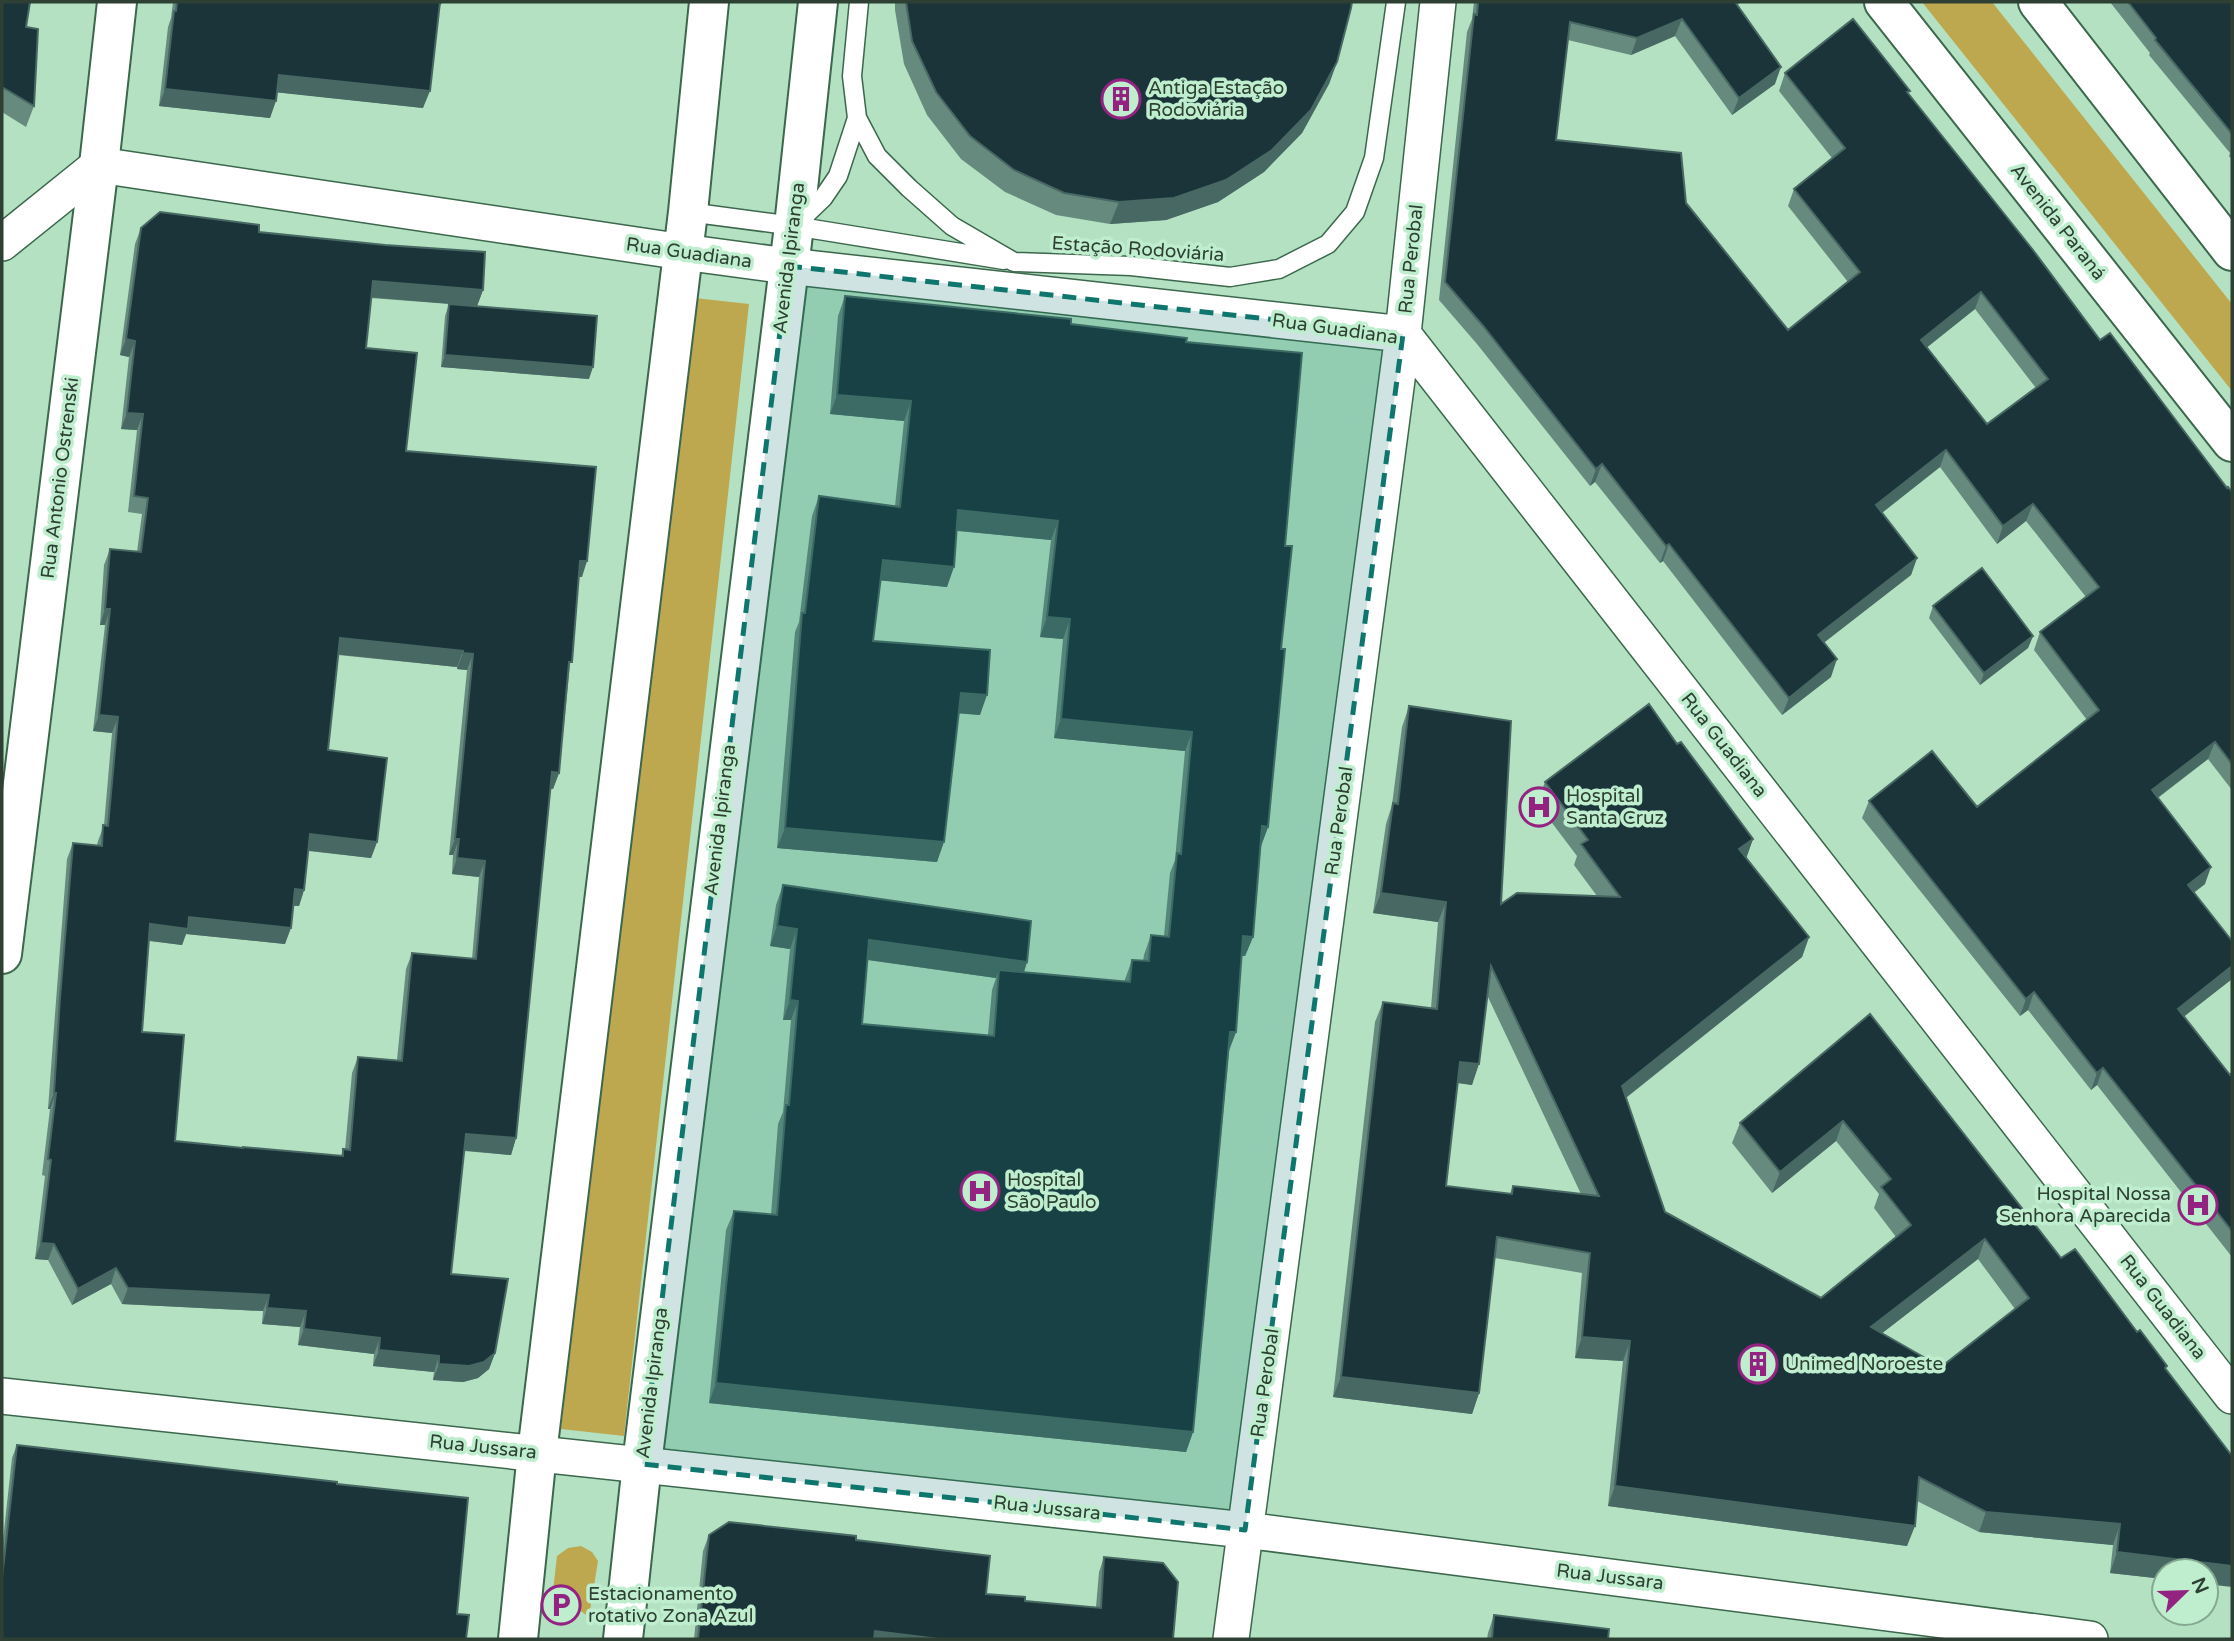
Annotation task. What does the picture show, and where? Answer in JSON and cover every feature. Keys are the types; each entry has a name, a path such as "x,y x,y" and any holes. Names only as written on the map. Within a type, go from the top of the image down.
{"street":[{"name":"Rua Antonio Ostrenski","path":"2,954 117,2"},
{"path":"518,1639 537,1453 688,212 709,2"},
{"name":"Avenida Ipiranga","path":"623,1639 642,1464 794,226 818,2"},
{"name":"Rua Perobal","path":"1231,1639 1403,334 1438,2"},
{"name":"Avenida Paraná","path":"1884,2 2232,442"},
{"path":"2038,2 2232,251"},
{"path":"2,243 99,165"},
{"name":"Rua Guadiana","path":"99,165 788,266 1403,334 2232,1396"},
{"name":"Rua Jussara","path":"2,1396 1245,1530 2090,1639"}],"lane":[{"name":"Estação Rodoviária","path":"859,2 852,76 857,118 877,156 952,226 1014,262 1131,266 1230,277 1279,269 1328,244 1355,212 1374,159 1396,2"},
{"path":"794,226 823,198 838,176 857,118"},
{"path":"688,212 794,226 1014,262"}],"highlighted area":[{"path":"788,266 1403,334 1245,1530 642,1464"}],"shaded area":[{"path":"1922,2 1992,2 2232,304 2232,391"},
{"path":"686,297 749,304 624,1436 561,1429"},
{"path":"581,1546 592,1552 598,1561 589,1617 553,1591 557,1556 568,1548"}],"building":[{"path":"2,2 30,2 26,27 38,29 34,106 2,87"},
{"path":"177,2 440,2 430,91 279,75 276,101 165,89"},
{"name":"Antiga Estação Rodoviária","path":"906,2 1352,2 1337,62 1311,110 1272,150 1226,180 1174,198 1119,202 1064,193 1014,170 970,136 936,92 912,41"},
{"path":"1478,2 1735,2 1781,67 1739,98 1682,19 1637,38 1570,22 1556,140 1681,153 1686,203 1788,330 1860,272 1794,189 1845,148 1785,73 1853,19 2100,340 2110,333 2232,492 2232,764 2215,742 2152,790 2211,867 2188,885 2232,941 2232,966 2178,1009 2230,1075 2232,1073 2232,1231 2103,1068 2097,1073 2034,992 2026,999 1869,801 1932,751 1977,807 2099,710 2040,632 2099,587 2033,504 2003,526 1946,450 1876,505 1917,558 1818,635 1837,659 1789,698 1669,544 1666,546 1602,464 1596,469 1445,282 1474,14 1477,15","holes":["1981,292 2048,379 1987,424 1921,340"]},
{"path":"2128,2 2232,2 2232,134 2155,40"},
{"path":"160,212 259,225 259,232 485,252 483,290 373,281 366,348 417,353 406,451 596,467 587,561 580,561 559,773 552,772 516,1138 466,1134 451,1274 508,1279 495,1353 484,1362 469,1366 439,1364 439,1356 379,1350 380,1338 304,1329 306,1311 267,1308 269,1295 128,1288 116,1268 78,1289 54,1244 41,1243 51,1160 48,1159 56,1093 60,998 73,843 102,846 103,825 108,826 118,717 99,715 110,609 105,609 110,549 141,552 148,498 134,496 143,414 127,413 135,341 126,339 141,228","holes":["340,638 473,654 455,839 459,839 457,858 485,861 476,959 412,953 402,1061 358,1057 350,1150 343,1149 343,1156 175,1141 184,1035 142,1032 150,924 188,929 189,917 291,928 295,889 304,890 310,834 377,842 387,758 328,750"]},
{"path":"845,296 1071,319 1071,324 1187,338 1186,342 1302,353 1285,546 1292,546 1281,649 1285,649 1268,827 1262,826 1253,937 1243,936 1236,1032 1230,1032 1193,1432 716,1383 734,1211 777,1215 798,1001 790,1000 797,929 777,926 783,885 1031,921 1027,962 869,940 862,1024 994,1036 999,970 1130,982 1132,960 1149,961 1151,935 1169,937 1177,853 1181,854 1192,732 1061,719 1070,619 1047,617 1058,521 958,510 954,567 883,560 873,641 990,650 987,695 961,693 944,842 785,828 802,613 805,613 819,496 900,507 911,401 837,395"},
{"path":"449,304 597,316 593,367 445,355"},
{"path":"1982,568 2033,636 1984,673 1933,606"},
{"path":"1649,704 1677,744 1681,742 1753,839 1739,849 1809,937 1622,1086 1665,1212 1821,1298 1911,1225 1881,1187 1891,1179 1843,1121 1780,1172 1740,1123 1870,1014 2061,1258 2075,1249 2137,1332 2140,1330 2167,1366 2165,1368 2232,1456 2232,1566 2220,1565 2220,1557 2158,1557 2117,1552 2120,1524 1986,1512 1919,1477 1915,1526 1615,1486 1630,1341 1582,1337 1590,1253 1497,1237 1479,1393 1341,1377 1383,1002 1437,1009 1446,902 1381,893 1393,803 1398,804 1409,706 1511,721 1501,904 1517,893 1620,897 1581,844 1588,840 1545,782","holes":["1491,966 1599,1196 1513,1186 1512,1194 1446,1186 1460,1062 1479,1064","1985,1239 2029,1298 1941,1367 1871,1327"]},
{"path":"17,1445 468,1498 457,1614 469,1615 466,1639 2,1639 2,1578"},
{"path":"729,1522 856,1536 856,1540 990,1556 986,1594 1025,1597 1025,1601 1101,1608 1104,1557 1163,1563 1178,1582 1173,1639 939,1639 875,1631 874,1639 698,1639 709,1535"},
{"path":"1494,1615 1609,1629 1608,1639 1492,1639"}],"place":[{"name":"Antiga Estação Rodoviária","path":"1121,99"},
{"name":"Hospital Santa Cruz","path":"1539,807"},
{"name":"Hospital São Paulo","path":"980,1191"},
{"name":"Hospital Nossa Senhora Aparecida","path":"2198,1205"},
{"name":"Unimed Noroeste","path":"1758,1364"},
{"name":"Estacionamento rotativo Zona Azul","path":"561,1605"}]}
